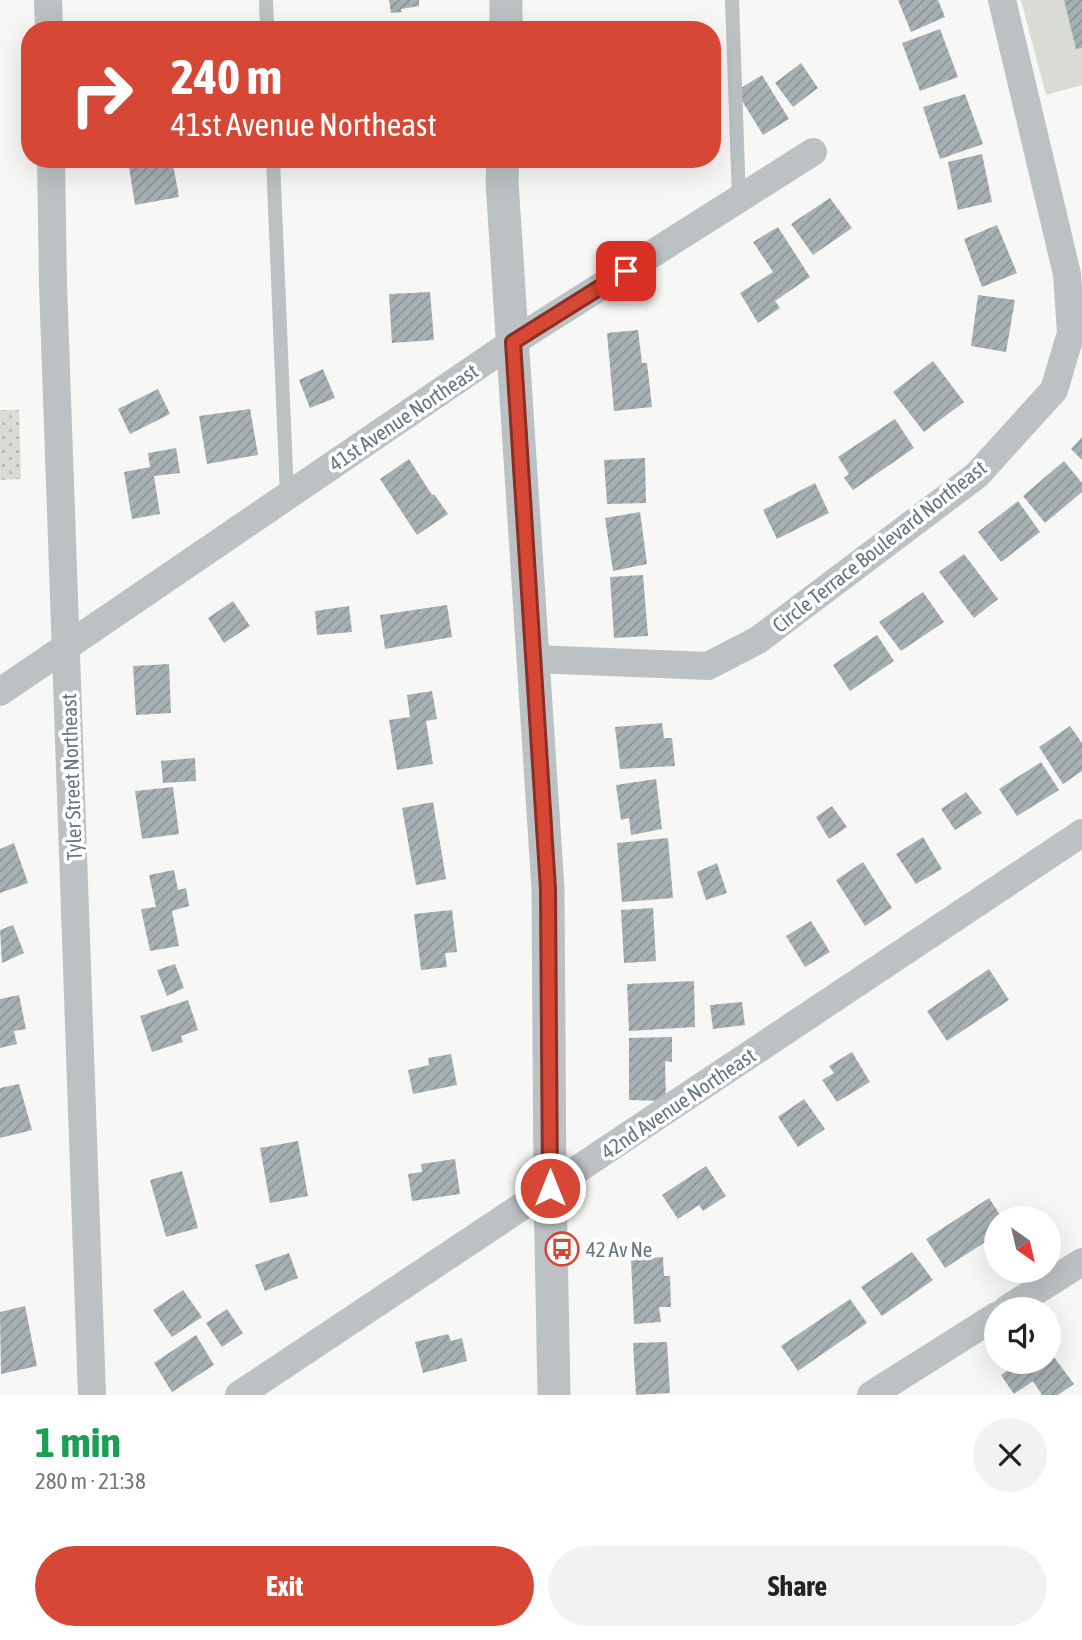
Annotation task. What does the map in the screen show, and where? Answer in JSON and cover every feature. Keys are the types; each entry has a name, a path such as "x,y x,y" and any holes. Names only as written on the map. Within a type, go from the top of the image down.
{"street":[{"path":"48,0 49,21"},
{"path":"506,0 506,21"},
{"name":"Circle Terrace Boulevard Northeast","path":"534,659 708,666 718,661 758,640 977,475 1054,390 1071,333 1067,274 1002,0"},
{"name":"41st Avenue Northeast","path":"0,692 513,342 813,152"},
{"name":"Tyler Street Northeast","path":"51,168 92,1395"},
{"path":"503,168 548,889 554,1395"},
{"name":"42nd Avenue Northeast","path":"239,1395 1082,833"},
{"path":"1026,1297 1082,1262"},
{"path":"871,1395 984,1324"}],"lane":[{"path":"266,0 267,21"},
{"path":"732,0 739,199"},
{"path":"273,168 287,496"}],"shaded area":[{"path":"1021,0 1082,0 1082,85 1046,95"},
{"path":"0,410 19,410 21,479 0,480"}],"building":[{"path":"389,0 419,0 419,6 391,13"},
{"path":"898,0 938,0 945,17 911,32"},
{"path":"1064,0 1082,0 1082,48 1076,49"},
{"path":"940,29 958,77 920,91 902,43"},
{"path":"801,63 818,88 793,107 775,83"},
{"path":"762,75 789,119 763,135 736,91"},
{"path":"965,94 983,144 940,159 923,107"},
{"path":"982,154 992,202 958,210 948,162"},
{"path":"129,168 174,168 179,197 135,205"},
{"path":"830,198 852,228 813,255 791,224"},
{"path":"997,225 1017,273 982,287 964,239"},
{"path":"778,227 810,277 775,301 780,308 758,323 740,293 773,272 753,242"},
{"path":"430,292 434,340 392,343 389,294"},
{"path":"978,295 1015,300 1006,352 971,346"},
{"path":"638,330 642,363 647,363 652,407 614,411 607,333"},
{"path":"933,361 964,402 924,432 893,392"},
{"path":"323,369 335,398 310,408 299,380"},
{"path":"158,389 170,414 130,434 118,409"},
{"path":"250,409 258,455 207,464 199,416"},
{"path":"895,419 914,448 853,490 844,478 849,474 838,457"},
{"path":"1082,437 1082,460 1071,449"},
{"path":"176,448 180,473 154,476 160,514 132,519 124,472 150,467 148,453"},
{"path":"645,458 646,503 607,504 604,460"},
{"path":"409,459 448,514 417,535 380,479"},
{"path":"1064,461 1082,483 1082,492 1045,523 1023,496"},
{"path":"815,483 829,513 777,539 763,510"},
{"path":"1018,501 1040,532 1001,562 978,532"},
{"path":"640,512 647,564 613,571 605,518"},
{"path":"964,554 998,599 974,618 939,572"},
{"path":"643,575 648,636 614,638 610,577"},
{"path":"923,592 944,622 901,651 879,622"},
{"path":"233,601 250,626 224,643 208,618"},
{"path":"447,605 452,637 385,649 380,615"},
{"path":"349,606 352,632 317,635 315,611"},
{"path":"877,635 894,661 850,691 833,665"},
{"path":"169,664 171,713 136,715 133,666"},
{"path":"432,691 437,719 426,721 433,764 397,770 389,720 410,717 407,695"},
{"path":"662,723 664,738 672,738 675,766 620,769 615,727"},
{"path":"1070,726 1082,743 1082,771 1063,784 1039,747"},
{"path":"195,758 196,781 163,783 161,761"},
{"path":"1041,762 1059,790 1017,816 999,789"},
{"path":"656,779 662,829 631,835 629,818 621,820 616,785"},
{"path":"173,787 179,834 142,839 135,791"},
{"path":"966,792 982,813 955,830 941,809"},
{"path":"433,802 446,879 416,885 402,808"},
{"path":"832,806 847,827 829,839 816,817"},
{"path":"923,837 942,869 916,884 896,854"},
{"path":"668,838 673,898 622,902 617,843"},
{"path":"14,843 28,883 0,893 0,849"},
{"path":"863,862 892,908 865,926 836,880"},
{"path":"717,863 727,893 706,900 697,872"},
{"path":"174,870 178,890 186,888 189,906 172,911 179,946 150,951 141,909 156,907 149,875"},
{"path":"653,908 656,961 624,963 621,910"},
{"path":"452,910 457,952 445,953 447,967 421,970 414,914"},
{"path":"811,921 830,952 805,967 786,936"},
{"path":"13,925 24,953 2,963 0,930"},
{"path":"175,964 184,988 167,996 157,970"},
{"path":"989,969 1009,1000 947,1041 927,1011"},
{"path":"694,981 695,1027 629,1031 627,984"},
{"path":"19,995 26,1029 14,1031 17,1044 0,1048 0,999"},
{"path":"188,1000 198,1030 181,1036 183,1042 152,1052 140,1016"},
{"path":"742,1002 745,1025 713,1029 710,1005"},
{"path":"672,1037 672,1062 665,1061 666,1101 629,1100 629,1038"},
{"path":"852,1052 870,1082 837,1102 822,1080 834,1073 829,1066"},
{"path":"451,1054 457,1085 413,1094 408,1070 429,1065 428,1058"},
{"path":"19,1084 32,1130 0,1138 0,1088"},
{"path":"804,1099 825,1129 798,1147 778,1117"},
{"path":"298,1141 308,1196 270,1203 260,1148"},
{"path":"455,1159 460,1194 412,1201 408,1174 422,1172 421,1164"},
{"path":"706,1166 726,1196 703,1211 699,1205 678,1219 662,1195"},
{"path":"182,1171 198,1228 166,1237 150,1180"},
{"path":"989,1198 994,1206 984,1206 984,1243 945,1268 926,1239"},
{"path":"912,1252 933,1280 882,1316 861,1287"},
{"path":"289,1253 298,1278 265,1291 255,1265"},
{"path":"663,1257 664,1276 670,1276 671,1307 659,1307 661,1322 634,1324 631,1259"},
{"path":"183,1290 202,1317 172,1337 153,1310"},
{"path":"850,1299 867,1323 798,1371 781,1346"},
{"path":"25,1306 37,1366 1,1374 0,1312"},
{"path":"227,1309 243,1333 222,1347 206,1323"},
{"path":"448,1334 451,1341 462,1338 467,1361 423,1373 415,1342"},
{"path":"196,1335 214,1365 172,1392 154,1363"},
{"path":"667,1342 670,1393 636,1395 633,1343"},
{"path":"1061,1366 1074,1384 1058,1395 1042,1395 1033,1381 1014,1394 1001,1375 1061,1374"}],"place":[{"name":"42 Av Ne","path":"562,1249"}],"route":[{"path":"550,1188 548,889 513,342 626,271"}]}
